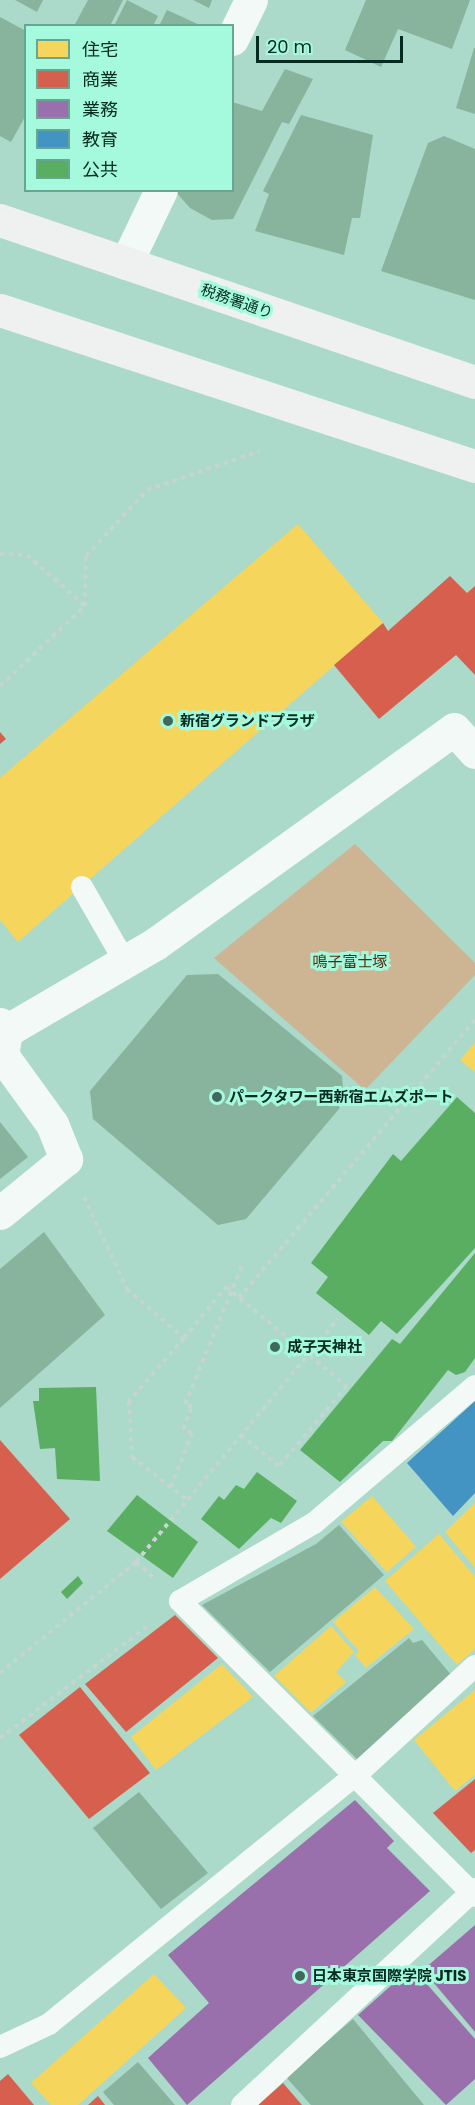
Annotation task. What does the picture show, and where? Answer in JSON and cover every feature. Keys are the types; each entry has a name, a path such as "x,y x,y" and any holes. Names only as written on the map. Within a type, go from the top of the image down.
{"main road":[{"name":"税務署通り","path":"0,220 475,382"},
{"path":"0,310 475,466"}],"street":[{"path":"234,35 251,0"},
{"path":"126,263 160,192"},
{"path":"0,1213 66,1159 52,1124 2,1055 3,1028 125,962 454,729 475,752"}],"lane":[{"path":"82,887 125,962"},
{"path":"242,2105 474,1892 180,1601 314,1523 475,1386"},
{"path":"0,2047 49,2024 357,1774 475,1666"}],"path":[{"path":"0,686 85,606 86,556 147,490 259,451"},
{"path":"0,554 27,555 85,606"},
{"path":"239,1298 475,1020"},
{"path":"66,1159 127,1288 184,1338"},
{"path":"171,1487 192,1433 183,1429 192,1407 185,1404 243,1263"},
{"path":"186,1499 132,1457 129,1401 226,1287 347,1386 279,1466 242,1436"},
{"path":"0,1673 136,1562 186,1499 242,1436 338,1319"},
{"path":"0,1738 180,1601"}],"green space":[{"name":"鳴子富士塚","path":"355,844 475,963 475,975 365,1090 214,958"}],"building: 住宅":[{"name":"新宿グランドプラザ","path":"298,524 383,623 18,942 0,920 0,778"},
{"path":"475,1042 475,1072 460,1060"},
{"path":"372,1496 416,1547 387,1572 341,1522"},
{"path":"475,1503 475,1568 445,1532"},
{"path":"439,1534 475,1577 475,1649 457,1665 385,1581"},
{"path":"375,1587 414,1629 366,1668 355,1655 359,1651 333,1622"},
{"path":"331,1626 354,1652 336,1672 346,1682 311,1713 274,1676"},
{"path":"222,1664 253,1697 156,1770 131,1737"},
{"path":"475,1690 475,1775 455,1791 414,1740"},
{"path":"154,1974 186,2008 78,2105 51,2105 31,2083"}],"building: 商業":[{"path":"450,576 467,593 475,586 475,675 456,655 379,719 334,665 383,623 388,631"},
{"path":"0,732 6,739 0,744"},
{"path":"0,1440 70,1519 0,1579"},
{"path":"175,1615 218,1658 126,1732 85,1684"},
{"path":"80,1687 150,1773 89,1819 19,1735"},
{"path":"475,1779 475,1850 471,1853 433,1813"},
{"path":"8,2074 34,2105 0,2105 0,2081"},
{"path":"283,2083 302,2105 258,2105"},
{"path":"98,2096 105,2105 88,2105"}],"building: 業務":[{"path":"355,1800 394,1841 387,1848 430,1891 187,2105 148,2058 209,2003 168,1955"},
{"path":"475,1925 475,2032 423,1970"},
{"path":"412,1967 475,2039 475,2079 446,2105 358,2015"}],"building: 教育":[{"path":"475,1401 475,1493 453,1516 407,1463"}],"building: 公共":[{"name":"成子天神社","path":"457,1097 475,1113 475,1248 397,1334 381,1321 369,1335 316,1293 328,1277 311,1263 393,1154 401,1161"},
{"path":"475,1253 475,1358 465,1372 456,1375 448,1370 392,1441 383,1441 340,1482 300,1450 392,1339 400,1344"},
{"path":"96,1387 100,1481 57,1479 55,1448 40,1449 33,1401 39,1401 39,1388"},
{"path":"257,1472 297,1501 281,1523 271,1518 239,1549 201,1519 219,1496 224,1500 236,1485 244,1489"},
{"path":"137,1495 198,1542 173,1578 107,1531"},
{"path":"78,1576 83,1583 67,1599 61,1592"}],"building: その他":[{"path":"15,0 43,0 37,12"},
{"path":"88,0 123,0 111,24 75,24"},
{"path":"127,0 158,16 154,24 115,24"},
{"path":"193,0 212,0 209,8"},
{"path":"366,0 470,0 452,49 398,29 381,67 345,50"},
{"path":"167,10 198,24 160,24"},
{"path":"0,17 24,30 24,119 11,142 0,136"},
{"path":"475,48 475,114 456,108"},
{"path":"285,69 313,79 289,124 282,122 233,219 212,220 190,208 176,192 234,192 234,103 262,111"},
{"path":"301,115 373,135 360,218 352,218 344,255 255,231 269,194 263,191"},
{"path":"444,136 475,149 475,300 381,271 428,143"},
{"name":"パークタワー西新宿エムズポート","path":"218,974 342,1076 344,1103 246,1219 218,1225 93,1119 90,1091 187,975"},
{"path":"0,1122 28,1157 0,1179"},
{"path":"44,1232 105,1315 0,1408 0,1269"},
{"path":"339,1525 384,1575 270,1672 202,1605 316,1544"},
{"path":"409,1638 413,1643 422,1640 452,1676 357,1759 313,1716"},
{"path":"139,1792 208,1873 161,1909 93,1828"},
{"path":"353,2019 424,2105 311,2105 286,2077"},
{"path":"138,2062 175,2105 114,2105 103,2092"}],"place":[{"name":"新宿グランドプラザ","path":"168,721"},
{"name":"パークタワー西新宿エムズポート","path":"217,1097"},
{"name":"成子天神社","path":"275,1347"},
{"name":"日本東京国際学院 JTIS","path":"300,1976"}]}
